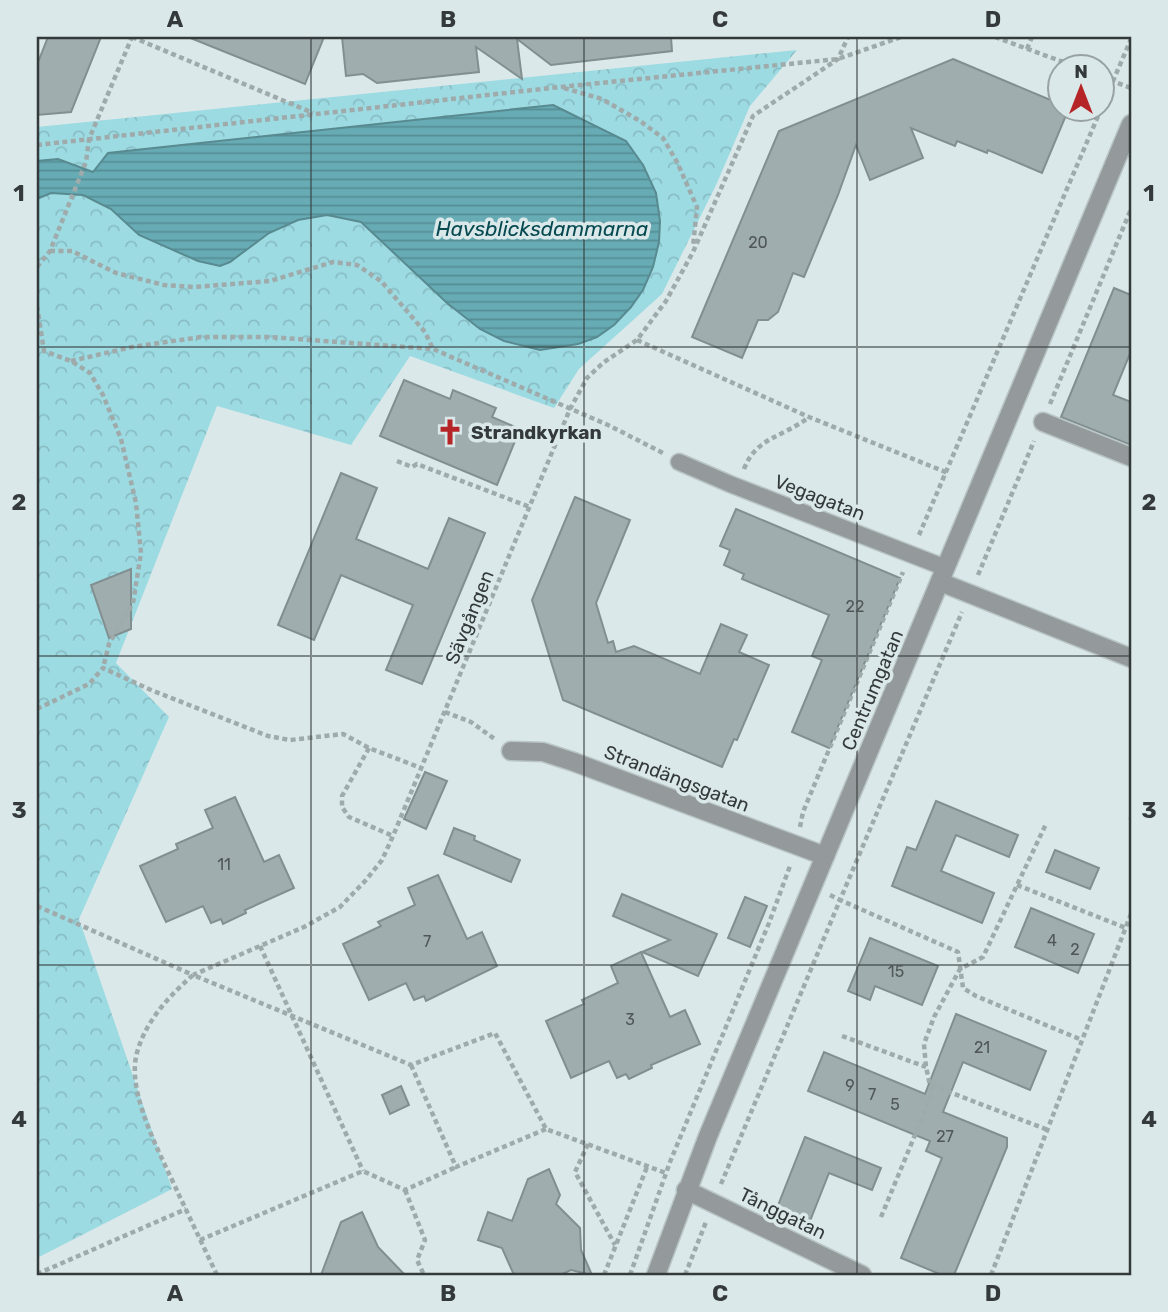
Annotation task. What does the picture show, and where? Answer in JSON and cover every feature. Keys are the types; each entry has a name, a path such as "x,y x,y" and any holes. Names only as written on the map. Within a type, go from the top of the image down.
{"street":[{"name":"Centrumgatan","path":"656,1275 686,1190 1131,124"},
{"path":"1043,422 1131,457"},
{"name":"Vegagatan","path":"943,575 1131,658"},
{"name":"Strandängsgatan","path":"511,751 542,752 575,762 825,856"},
{"name":"Tånggatan","path":"686,1190 862,1275"}],"lane":[{"name":"Vegagatan","path":"680,462 911,555 943,575"}],"path":[{"path":"37,267 50,251 86,162 89,139 132,37 314,113"},
{"path":"838,59 848,37"},
{"path":"37,145 314,113 838,59 901,37"},
{"path":"995,37 1046,56"},
{"path":"1027,49 1032,37"},
{"path":"1116,77 1131,39"},
{"name":"Sävgången","path":"192,975 304,927 340,907 374,870 393,836 570,408 587,378 604,362 637,340 666,302 693,252 753,116 838,59"},
{"path":"560,87 602,99 663,138 697,207 693,252"},
{"path":"787,878 803,812 1097,122"},
{"path":"50,251 72,251 116,274 174,286 194,287 270,281 333,262 357,265 381,281 425,332 433,349"},
{"path":"37,306 44,351"},
{"path":"71,361 132,347 201,337 270,337 433,349 608,425 680,462"},
{"path":"637,340 809,417 948,473"},
{"path":"37,349 71,361 90,373 103,395 121,439 136,503 141,553 133,603 109,645 103,668 89,684 37,709"},
{"path":"730,484 744,469 749,455 756,448 794,429 809,417"},
{"path":"397,461 412,467 417,464 530,507"},
{"path":"103,668 268,736 290,740 343,734 369,748 421,768"},
{"path":"445,712 471,722 511,751"},
{"path":"369,748 342,796 342,807 349,817 393,836"},
{"path":"881,1217 932,1094 924,1044 934,1017 960,969 983,957 1046,824"},
{"path":"1017,885 1126,928"},
{"path":"685,1275 840,900 958,951 963,988 976,996 1082,1040"},
{"path":"37,906 192,975 411,1065 495,1033 546,1129 666,1173"},
{"path":"990,1275 1131,914"},
{"path":"260,946 363,1171 405,1190 425,1240 417,1260 424,1275"},
{"path":"192,975 171,995 149,1024 136,1058 137,1092 149,1131 216,1275"},
{"path":"842,1035 926,1067"},
{"path":"411,1065 456,1167"},
{"path":"930,1084 1048,1130"},
{"path":"405,1190 546,1129"},
{"path":"588,1144 575,1172 616,1246"},
{"path":"604,1275 647,1167"},
{"path":"200,1240 363,1171"},
{"path":"37,1274 186,1209"}],"green space":[{"path":"797,50 750,106 717,183 662,294 579,369 554,408 410,356 351,445 217,406 116,663 169,717 79,919 172,1189 37,1258 37,127"}],"water":[{"name":"Havsblicksdammarna","path":"553,105 626,141 643,165 656,193 660,221 659,242 653,267 643,290 614,325 597,337 578,344 540,350 504,341 480,329 447,303 361,222 327,215 298,220 269,233 230,262 220,266 198,261 139,235 111,209 83,195 51,193 37,199 37,161 58,159 93,172 108,153"}],"building":[{"path":"48,37 101,37 71,112 37,115 37,65"},
{"path":"188,37 324,37 305,84"},
{"path":"342,37 671,37 672,51 551,65 517,39 522,79 476,47 479,72 377,83 363,74 346,76"},
{"path":"953,59 1046,98 1046,122 1063,122 1042,173 988,150 987,153 957,141 955,146 911,128 923,158 870,180 856,145 804,277 793,273 778,312 768,320 758,320 742,358 692,337 779,131"},
{"path":"1114,288 1131,295 1131,351 1113,395 1131,402 1131,445 1061,417"},
{"name":"Strandkyrkan","path":"404,380 450,399 453,390 496,408 492,417 520,429 497,485 380,436"},
{"path":"341,473 377,488 356,539 428,569 449,518 485,533 422,684 386,670 413,605 341,575 314,640 278,625"},
{"path":"575,497 630,520 596,603 608,643 613,641 616,652 634,646 700,674 721,624 747,635 739,652 769,665 737,740 734,739 722,767 563,700 532,600"},
{"path":"736,509 900,578 829,748 792,732 822,660 812,656 829,615 742,579 744,574 724,565 730,550 720,546"},
{"path":"131,569 131,629 109,638 91,585"},
{"path":"425,772 447,781 426,829 404,819"},
{"path":"235,797 264,862 279,855 294,888 245,910 246,913 223,924 221,919 211,923 203,906 166,922 140,866 178,849 176,844 213,828 205,810"},
{"path":"936,801 1018,835 1009,857 956,835 941,871 994,893 982,923 892,886 907,847 916,850"},
{"path":"454,828 520,860 511,882 444,854"},
{"path":"1055,850 1099,868 1090,889 1046,872"},
{"path":"438,875 467,939 482,932 497,966 426,1001 424,996 414,1000 406,983 369,1000 343,944 381,926 378,922 415,905 408,888"},
{"path":"622,894 717,934 698,976 642,952 670,940 613,916"},
{"path":"745,897 767,906 750,947 728,938"},
{"path":"1031,908 1094,934 1078,973 1015,947"},
{"path":"870,938 938,966 922,1005 875,986 870,1000 848,991"},
{"path":"641,952 670,1017 685,1010 700,1044 651,1065 652,1068 629,1079 626,1074 617,1078 609,1061 571,1078 546,1021 584,1004 582,1000 618,983 611,966"},
{"path":"956,1014 1046,1051 1030,1090 963,1062 943,1112 1007,1138 1007,1147 954,1275 942,1275 901,1258 942,1158 926,1151 930,1141 808,1091 824,1052 925,1094"},
{"path":"401,1086 409,1105 390,1114 382,1095"},
{"path":"805,1137 881,1168 872,1190 829,1173 810,1221 777,1208"},
{"path":"549,1169 560,1195 556,1204 580,1228 581,1250 592,1275 571,1270 560,1275 514,1275 502,1248 478,1240 488,1212 512,1221 528,1179"},
{"path":"362,1212 378,1247 405,1275 321,1275 341,1222"}],"place":[{"name":"Strandkyrkan","path":"450,432"}]}
